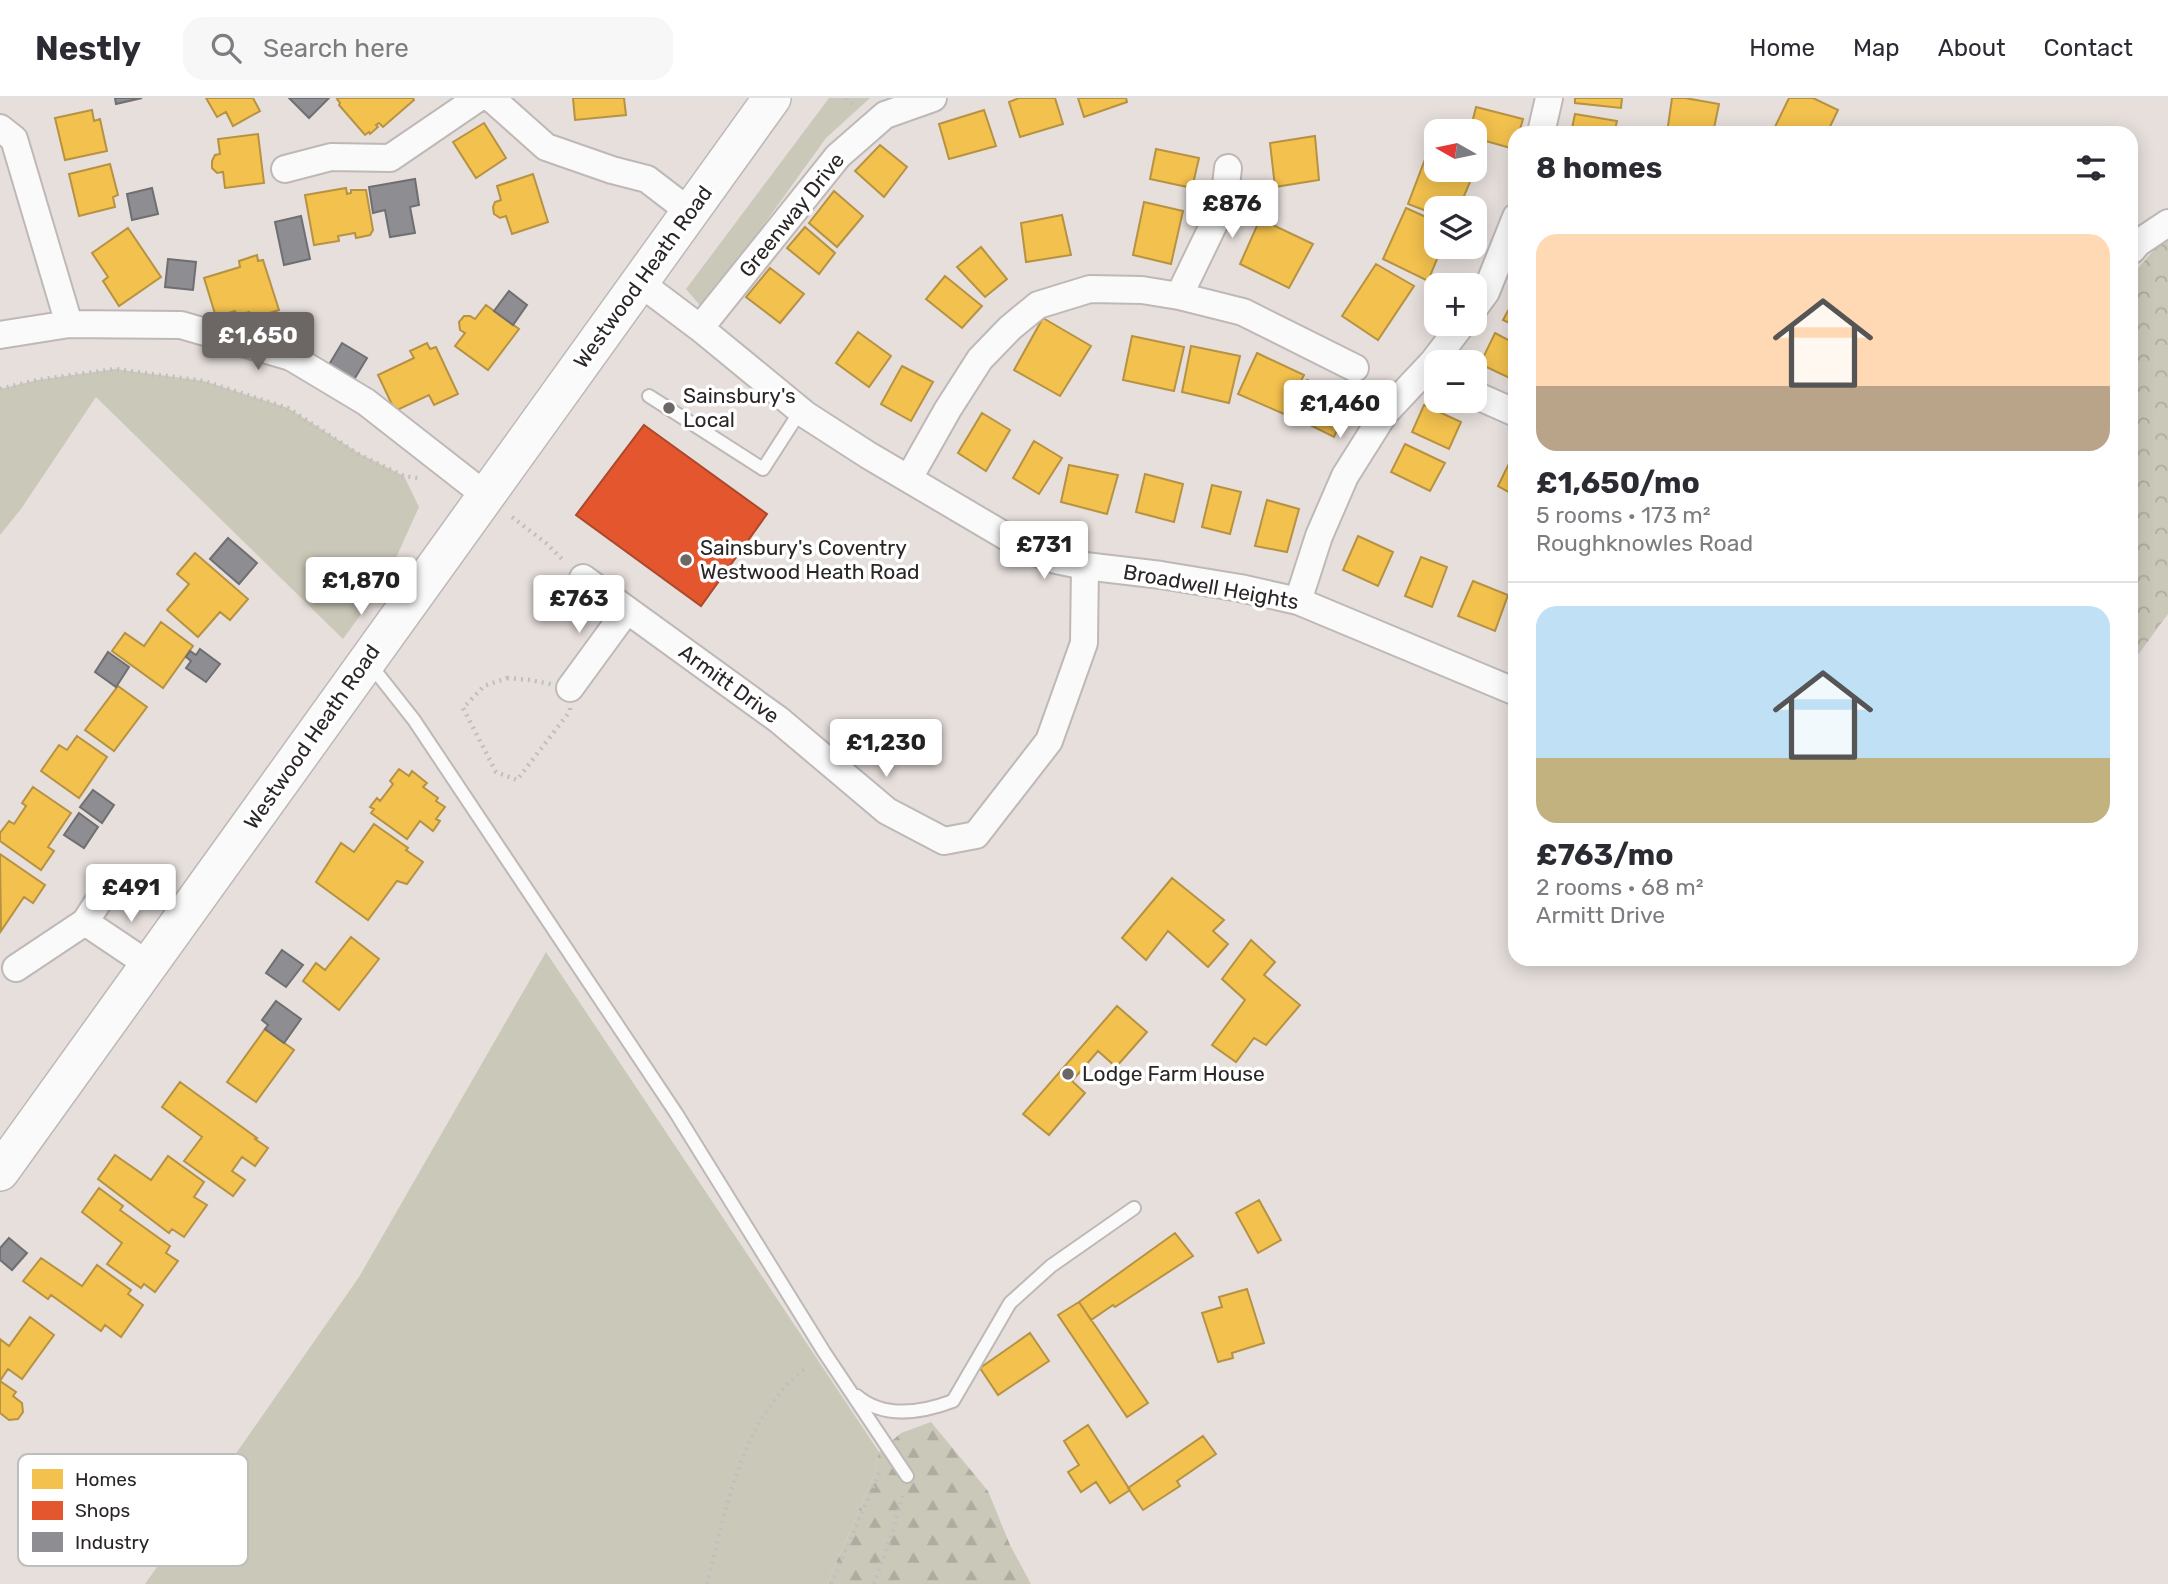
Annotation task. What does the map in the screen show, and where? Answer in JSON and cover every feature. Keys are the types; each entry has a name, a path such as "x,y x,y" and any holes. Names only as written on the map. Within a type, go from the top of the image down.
{"street":[{"path":"285,169 331,157 390,158 478,98"},
{"path":"491,98 546,147 647,180 690,212"},
{"name":"Westwood Heath Road","path":"0,1172 366,660 497,505 639,282 772,98"},
{"name":"Greenway Drive","path":"700,328 838,156 885,115 933,98"},
{"path":"1543,126 1549,98"},
{"path":"0,128 14,139 69,324"},
{"path":"1180,296 1224,203 1227,168"},
{"path":"2138,243 2168,223"},
{"path":"1487,290 1508,237"},
{"name":"Broadwell Heights","path":"639,282 801,410 868,455 1030,550 1056,560 1085,566 1161,575 1298,601 1508,689"},
{"path":"909,478 980,359 1010,328 1038,305 1090,289 1142,290 1180,296 1242,312 1354,368"},
{"path":"0,335 69,324 181,325 291,357 366,402 497,505"},
{"path":"1298,601 1319,536 1345,476 1384,414 1424,374"},
{"path":"1487,401 1508,410"},
{"name":"Armitt Drive","path":"583,578 779,720 887,811 944,841 976,835 1049,741 1084,643 1085,566"},
{"path":"569,688 627,610"},
{"path":"16,968 85,922 100,899"},
{"path":"85,922 149,965"}],"lane":[{"path":"649,396 763,469 801,410"},
{"path":"366,660 414,720 661,1090 824,1352 908,1476"},
{"path":"849,1390 867,1405 880,1410 902,1412 935,1408 953,1401 1010,1303 1051,1266 1134,1208"}],"path":[{"path":"846,98 855,106"},
{"path":"0,389 37,380 115,369 204,381 288,408 360,454 404,476 424,479 446,464"},
{"path":"497,505 546,543 583,578"},
{"path":"507,678 569,688 570,711 517,780 496,772 463,708 484,686 507,678"},
{"path":"707,1584 723,1519 755,1429 784,1387 824,1352"},
{"path":"831,1584 883,1464 882,1457 889,1448"},
{"path":"874,1584 893,1531 908,1476"}],"green space":[{"path":"829,98 870,98 826,138 703,309 686,289"},
{"path":"2168,234 2168,614 2138,655 2138,268"},
{"path":"115,369 204,381 288,408 360,454 404,476 419,507 386,580 343,639 96,397 21,509 0,535 0,389 37,380"},
{"path":"546,952 879,1452 875,1473 827,1584 145,1584 158,1566 248,1566 248,1454 236,1454 359,1277"},
{"path":"931,1422 988,1491 1010,1545 1031,1584 827,1584 875,1473 879,1452 901,1433"}],"building: Homes":[{"path":"206,98 253,98 260,111 233,126 226,112 217,117"},
{"path":"339,98 414,100 383,127 379,123 370,134 369,132 365,135 339,105"},
{"path":"573,98 624,98 626,115 575,120"},
{"path":"1019,98 1055,98 1063,124 1020,137 1009,102"},
{"path":"1078,98 1126,98 1127,102 1084,117"},
{"path":"1575,98 1622,98 1621,108 1575,103"},
{"path":"1672,98 1719,104 1714,126 1668,126"},
{"path":"1789,98 1813,98 1838,110 1830,126 1775,126"},
{"path":"1476,107 1523,119 1521,126 1508,126 1508,147 1488,142 1488,119 1473,119"},
{"path":"92,110 94,121 100,119 107,151 65,160 55,118"},
{"path":"984,110 996,146 949,159 939,124"},
{"path":"1575,114 1617,121 1616,126 1572,126"},
{"path":"484,123 506,158 476,178 453,142"},
{"path":"258,134 264,183 225,188 223,172 217,173 212,168 215,155 220,154 218,139"},
{"path":"1315,136 1319,180 1275,187 1270,143"},
{"path":"880,145 907,167 884,197 855,171"},
{"path":"1156,149 1199,158 1192,188 1150,179"},
{"path":"1424,162 1424,182 1470,182 1464,196 1424,196 1424,210 1408,204"},
{"path":"110,164 118,195 113,197 115,207 79,216 69,174"},
{"path":"533,174 548,222 512,234 506,216 500,218 494,214 495,202 501,200 497,186"},
{"path":"346,188 347,194 351,193 351,190 366,190 373,230 370,235 356,238 355,233 338,236 339,241 314,245 305,195"},
{"path":"834,191 863,216 837,247 809,223"},
{"path":"1144,202 1183,211 1171,264 1133,255"},
{"path":"1406,208 1424,216 1424,259 1437,259 1431,273 1424,273 1424,279 1383,259"},
{"path":"1062,215 1071,255 1026,262 1021,223"},
{"path":"1260,219 1313,244 1289,288 1240,264"},
{"path":"805,227 835,253 819,274 787,248"},
{"path":"128,228 161,277 119,306 103,281 108,277 92,253"},
{"path":"981,247 1007,279 985,297 957,267"},
{"path":"257,255 258,261 263,260 279,310 251,319 249,312 237,316 235,311 216,317 204,278 240,267 239,261"},
{"path":"1376,264 1414,286 1378,340 1342,316"},
{"path":"770,268 804,294 780,323 746,297"},
{"path":"945,276 982,306 962,328 926,299"},
{"path":"486,305 519,329 488,370 455,346 465,333 460,330 459,322 464,316 475,319"},
{"path":"1043,318 1091,346 1060,396 1014,370"},
{"path":"858,332 891,356 869,387 836,363"},
{"path":"1495,333 1508,340 1508,377 1487,367 1487,350"},
{"path":"1132,336 1184,347 1174,391 1123,380"},
{"path":"427,343 430,349 436,347 458,394 434,405 429,395 395,411 378,375 414,358 410,351"},
{"path":"1191,346 1240,356 1229,403 1182,392"},
{"path":"1257,353 1304,375 1284,414 1238,394"},
{"path":"902,366 933,382 911,421 881,404"},
{"path":"1307,380 1351,400 1334,437 1292,416"},
{"path":"1424,405 1424,413 1441,413 1461,422 1449,449 1412,432"},
{"path":"982,413 1010,430 986,471 958,453"},
{"path":"1034,441 1062,458 1039,494 1013,478"},
{"path":"1405,444 1445,463 1430,491 1391,472"},
{"path":"1069,465 1118,475 1107,514 1061,502"},
{"path":"1508,465 1508,492 1498,486"},
{"path":"1145,474 1183,484 1174,522 1136,512"},
{"path":"1212,485 1241,492 1230,534 1202,527"},
{"path":"1267,500 1299,509 1287,552 1255,546"},
{"path":"1358,536 1393,552 1378,586 1343,570"},
{"path":"195,553 248,599 230,620 220,612 198,637 167,610 189,584 177,574"},
{"path":"1421,557 1447,567 1432,607 1405,596"},
{"path":"1473,581 1508,595 1495,631 1458,616"},
{"path":"161,622 193,646 163,688 112,651 125,633 144,646"},
{"path":"118,686 147,707 114,751 85,730"},
{"path":"77,736 107,757 79,798 41,771 59,745 67,750"},
{"path":"399,769 409,776 412,771 427,783 423,787 445,807 436,819 440,821 433,831 420,821 407,839 371,813 374,809 370,807 377,798 380,801 393,784 390,781"},
{"path":"33,787 71,813 48,847 54,851 41,870 0,841 0,833 9,821 14,824 26,806 22,803"},
{"path":"374,824 423,862 407,884 397,881 368,920 316,882 341,843 354,852"},
{"path":"0,854 45,885 33,903 24,897 1,931"},
{"path":"1172,878 1224,920 1213,931 1228,944 1208,967 1168,931 1146,960 1122,938"},
{"path":"351,937 379,959 339,1010 303,981 316,963 325,970"},
{"path":"1251,940 1275,962 1264,975 1300,1005 1266,1045 1254,1038 1236,1062 1212,1045 1245,1000 1222,979"},
{"name":"Lodge Farm House","path":"1117,1006 1147,1032 1116,1067 1098,1051 1072,1081 1085,1093 1049,1135 1023,1114"},
{"path":"265,1029 294,1050 256,1102 227,1082"},
{"path":"180,1082 268,1148 255,1166 242,1157 232,1171 245,1180 233,1196 184,1161 202,1137 162,1107"},
{"path":"115,1155 151,1180 168,1156 204,1182 194,1197 207,1205 184,1237 172,1229 169,1233 98,1179"},
{"path":"99,1188 123,1206 120,1210 170,1246 166,1253 178,1261 155,1292 144,1284 141,1288 107,1264 122,1243 82,1212"},
{"path":"1259,1200 1281,1240 1258,1253 1236,1213"},
{"path":"1175,1233 1193,1256 1091,1320 1079,1302"},
{"path":"41,1258 82,1286 97,1265 131,1290 128,1294 143,1305 121,1337 105,1325 101,1331 51,1295 48,1299 23,1281"},
{"path":"1247,1289 1264,1343 1232,1353 1233,1358 1218,1362 1202,1313 1222,1307 1219,1297"},
{"path":"1079,1302 1148,1403 1127,1417 1058,1315"},
{"path":"30,1317 54,1335 22,1379 8,1369 0,1381 0,1339 9,1346"},
{"path":"1030,1333 1049,1361 998,1395 980,1368"},
{"path":"0,1381 16,1392 13,1396 22,1403 23,1412 18,1419 9,1420 0,1413"},
{"path":"1088,1425 1130,1490 1110,1503 1096,1482 1081,1492 1068,1472 1079,1465 1064,1441"},
{"path":"1203,1436 1216,1454 1177,1481 1180,1486 1143,1510 1128,1488"}],"building: Shops":[{"name":"Sainsbury's Coventry Westwood Heath Road","path":"644,425 767,514 701,606 576,515"}],"building: Industry":[{"path":"115,98 142,98 116,104"},
{"path":"289,98 329,98 309,118"},
{"path":"415,179 419,205 410,207 415,233 390,237 385,210 373,213 369,187"},
{"path":"152,188 158,214 132,220 127,194"},
{"path":"301,216 310,259 284,265 275,222"},
{"path":"168,259 196,262 193,290 165,287"},
{"path":"509,291 527,305 513,325 494,311"},
{"path":"342,343 367,358 352,383 327,368"},
{"path":"228,538 257,563 239,584 210,559"},
{"path":"200,649 220,664 206,682 186,668 191,661 186,657 190,651 196,655"},
{"path":"108,652 129,667 116,687 95,672"},
{"path":"93,790 114,805 102,823 80,807"},
{"path":"79,813 98,827 84,848 64,835"},
{"path":"282,950 303,965 286,987 266,973"},
{"path":"276,1001 301,1019 284,1043 265,1029 268,1025 262,1020"},
{"path":"9,1238 27,1253 12,1270 0,1260 0,1248"}],"place":[{"name":"Sainsbury's Local","path":"669,408"},
{"name":"Sainsbury's Coventry Westwood Heath Road","path":"686,560"},
{"name":"Lodge Farm House","path":"1068,1074"}]}
